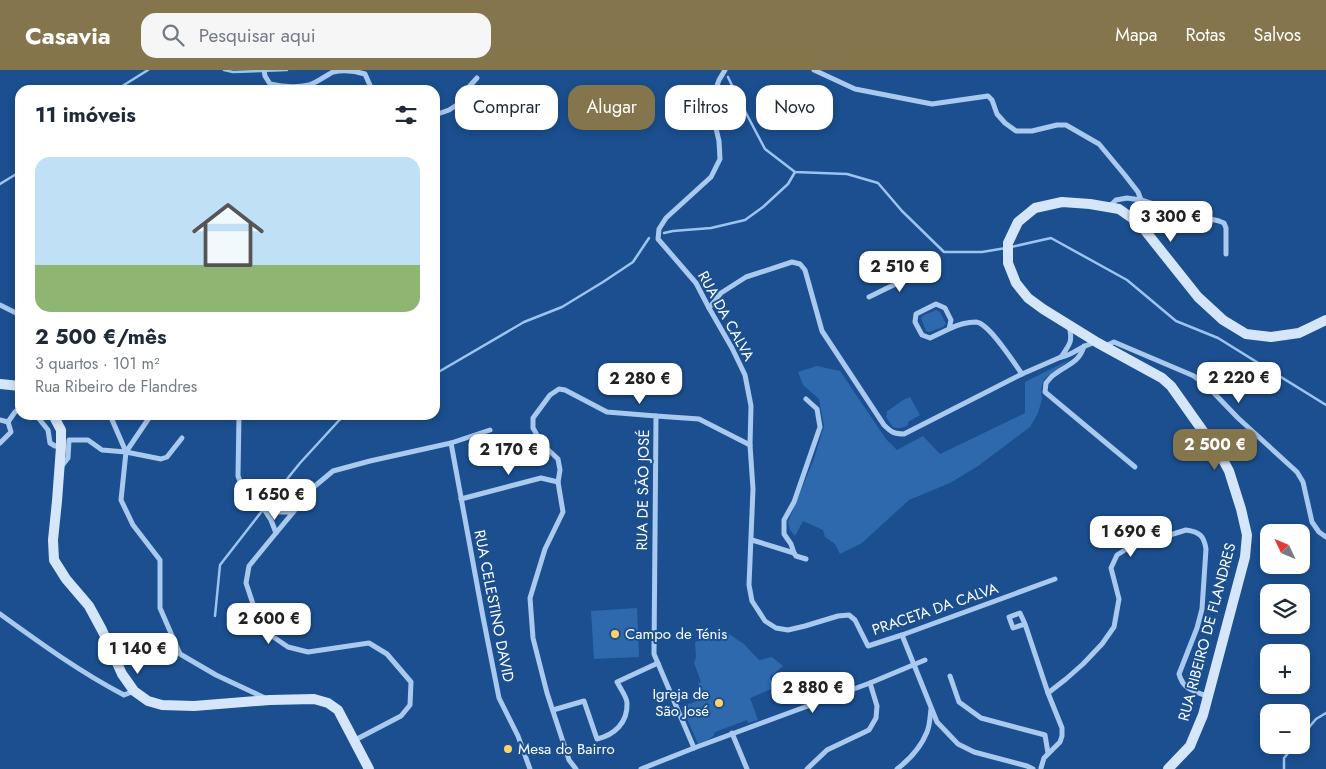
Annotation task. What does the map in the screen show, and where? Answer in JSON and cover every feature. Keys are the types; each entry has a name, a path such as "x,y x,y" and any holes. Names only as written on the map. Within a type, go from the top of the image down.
{"main road":[{"name":"RUA RIBEIRO DE FLANDRES","path":"1168,769 1190,746 1203,715 1245,557 1247,535 1234,484 1222,458 1171,386 1149,370 1069,325 1028,298 1016,283 1008,263 1008,243 1018,222 1035,208 1062,202 1119,209 1139,223 1198,297 1223,320 1246,334 1271,337 1299,333 1326,320"},
{"path":"0,384 15,386"},
{"path":"56,420 61,430 61,447 58,501 53,540 54,560 66,579 89,606 122,674 134,691 148,701 162,705 194,706 270,700 314,699 328,703 338,710 369,769"}],"street":[{"path":"309,85 341,70 364,74 370,85"},
{"name":"RUA DA CALVA","path":"725,70 718,80 714,94 713,116 719,141 720,159 712,177 666,218 659,228 658,239 696,283 732,348 744,375 751,406 750,445 754,489 749,585 752,601 765,621 776,628 788,630 838,616"},
{"path":"814,70 855,89 932,104 988,96 1004,123 1016,131 1032,132 1057,125 1066,125 1100,144 1138,192 1141,200"},
{"path":"265,73 270,84 274,85"},
{"path":"440,113 460,103 466,95 467,89 477,78"},
{"path":"1109,207 1116,200 1127,198 1219,220 1224,223 1226,228 1226,254"},
{"path":"709,308 721,294 746,277 792,262 800,264 805,270 822,331 874,410 891,432 897,434 904,434 1022,374 1065,357 1090,343 1114,342 1194,376 1211,390 1238,418 1298,472 1304,482 1312,522 1319,532 1326,537"},
{"path":"869,297 922,271"},
{"path":"949,329 951,320 945,308 936,304 916,314 915,322 922,335 930,338 960,324 977,322 988,330 1022,374"},
{"path":"0,305 15,312"},
{"path":"1061,357 1072,338 1069,325"},
{"path":"1085,346 1078,359 1046,382 1045,392 1135,467"},
{"name":"RUA DE SÃO JOSÉ","path":"576,769 569,760 552,710 533,638 530,598 545,549 563,512 558,482 560,470 558,459 543,445 533,428 533,418 550,394 559,389 566,390 607,412 656,416 654,654 694,748"},
{"path":"794,553 784,534 784,520 794,502 820,427 818,409 806,399"},
{"path":"8,422 15,412"},
{"path":"656,416 699,419 750,445"},
{"path":"0,420 8,422"},
{"path":"40,420 48,430 50,443 61,447"},
{"path":"112,420 126,452"},
{"path":"148,420 126,452 121,500 133,525 160,560 160,608 180,654 216,675 270,700"},
{"path":"239,420 238,476 244,489 262,506 271,520 276,533"},
{"path":"0,443 11,432 8,422"},
{"path":"355,740 400,716 410,705 411,682 388,654 369,643 308,652 288,647 272,636 253,604 246,583 250,566 315,486 333,471 451,444 490,430"},
{"path":"60,469 68,458 69,440 88,440 102,450 126,452 161,459 167,457 182,438"},
{"name":"RUA CELESTINO DAVID","path":"451,444 499,698 518,736 530,769"},
{"path":"461,499 541,478 558,482"},
{"path":"262,506 279,512 293,512"},
{"path":"1048,693 1083,664 1102,644 1114,627 1119,599 1111,568 1117,555 1128,548 1186,530 1200,534 1205,541 1206,549 1202,610 1179,674 1185,686 1207,696"},
{"path":"752,540 794,553 796,556 806,559"},
{"name":"PRACETA DA CALVA","path":"838,616 848,615 855,620 868,646 1055,579"},
{"path":"2,616 41,642 62,659 105,685 124,695 134,691"},
{"path":"1025,624 1062,728 1060,742 1044,758 1042,769"},
{"path":"902,635 938,722 958,744 974,752 1033,769"},
{"path":"641,769 732,733 870,683 925,660"},
{"path":"552,710 584,700 597,740 606,737 618,729 625,717 627,702 617,682 658,663"},
{"path":"950,676 959,702 981,718 1045,735 1048,753"},
{"path":"807,769 827,750 869,730 876,718 878,706 870,683"},
{"path":"897,769 919,747 927,732 932,708"},
{"path":"732,733 747,769"}],"shaded area":[{"path":"936,310 940,312 946,324 929,332 926,331 921,318"},
{"path":"1071,359 1044,379 1041,389 1042,399 1038,413 1030,427 978,466 950,483 909,500 862,543 840,554 835,544 825,537 823,530 803,521 795,536 790,530 788,522 814,459 824,426 819,399 803,385 798,372 817,366 840,371 886,439 897,450 923,436 940,454 1025,413 1025,382"},
{"path":"910,397 920,415 908,422 908,425 904,427 893,427 886,417 886,412"},
{"name":"Campo de Ténis","path":"637,608 639,657 594,659 591,611"},
{"path":"715,634 729,634 744,644 759,660 772,657 783,666 770,677 774,688 750,698 758,720 748,723 747,720 715,732 711,738 698,744 682,707 702,699 703,695 698,683 701,682 694,663 696,657 695,642"}],"waterway":[{"path":"124,85 148,70"},
{"path":"224,70 233,72 287,70"},
{"path":"728,77 765,149 795,172 847,174 878,183 902,211 944,252 982,252 1006,248"},
{"path":"664,233 711,228 745,220 763,207 788,184 795,172"},
{"path":"0,184 15,175"},
{"path":"440,371 524,322 562,307 603,282 633,262 649,238"},
{"path":"1011,247 1051,238 1127,280 1176,321 1218,338 1326,405"},
{"path":"267,504 300,463 339,420"},
{"path":"215,616 220,565 262,511"},
{"path":"1310,726 1316,719 1326,713"},
{"path":"1284,769 1284,758 1287,754"}],"place":[{"name":"Campo de Ténis","path":"615,634"},
{"name":"Igreja de São José","path":"719,703"},
{"name":"Mesa do Bairro","path":"508,749"}]}
